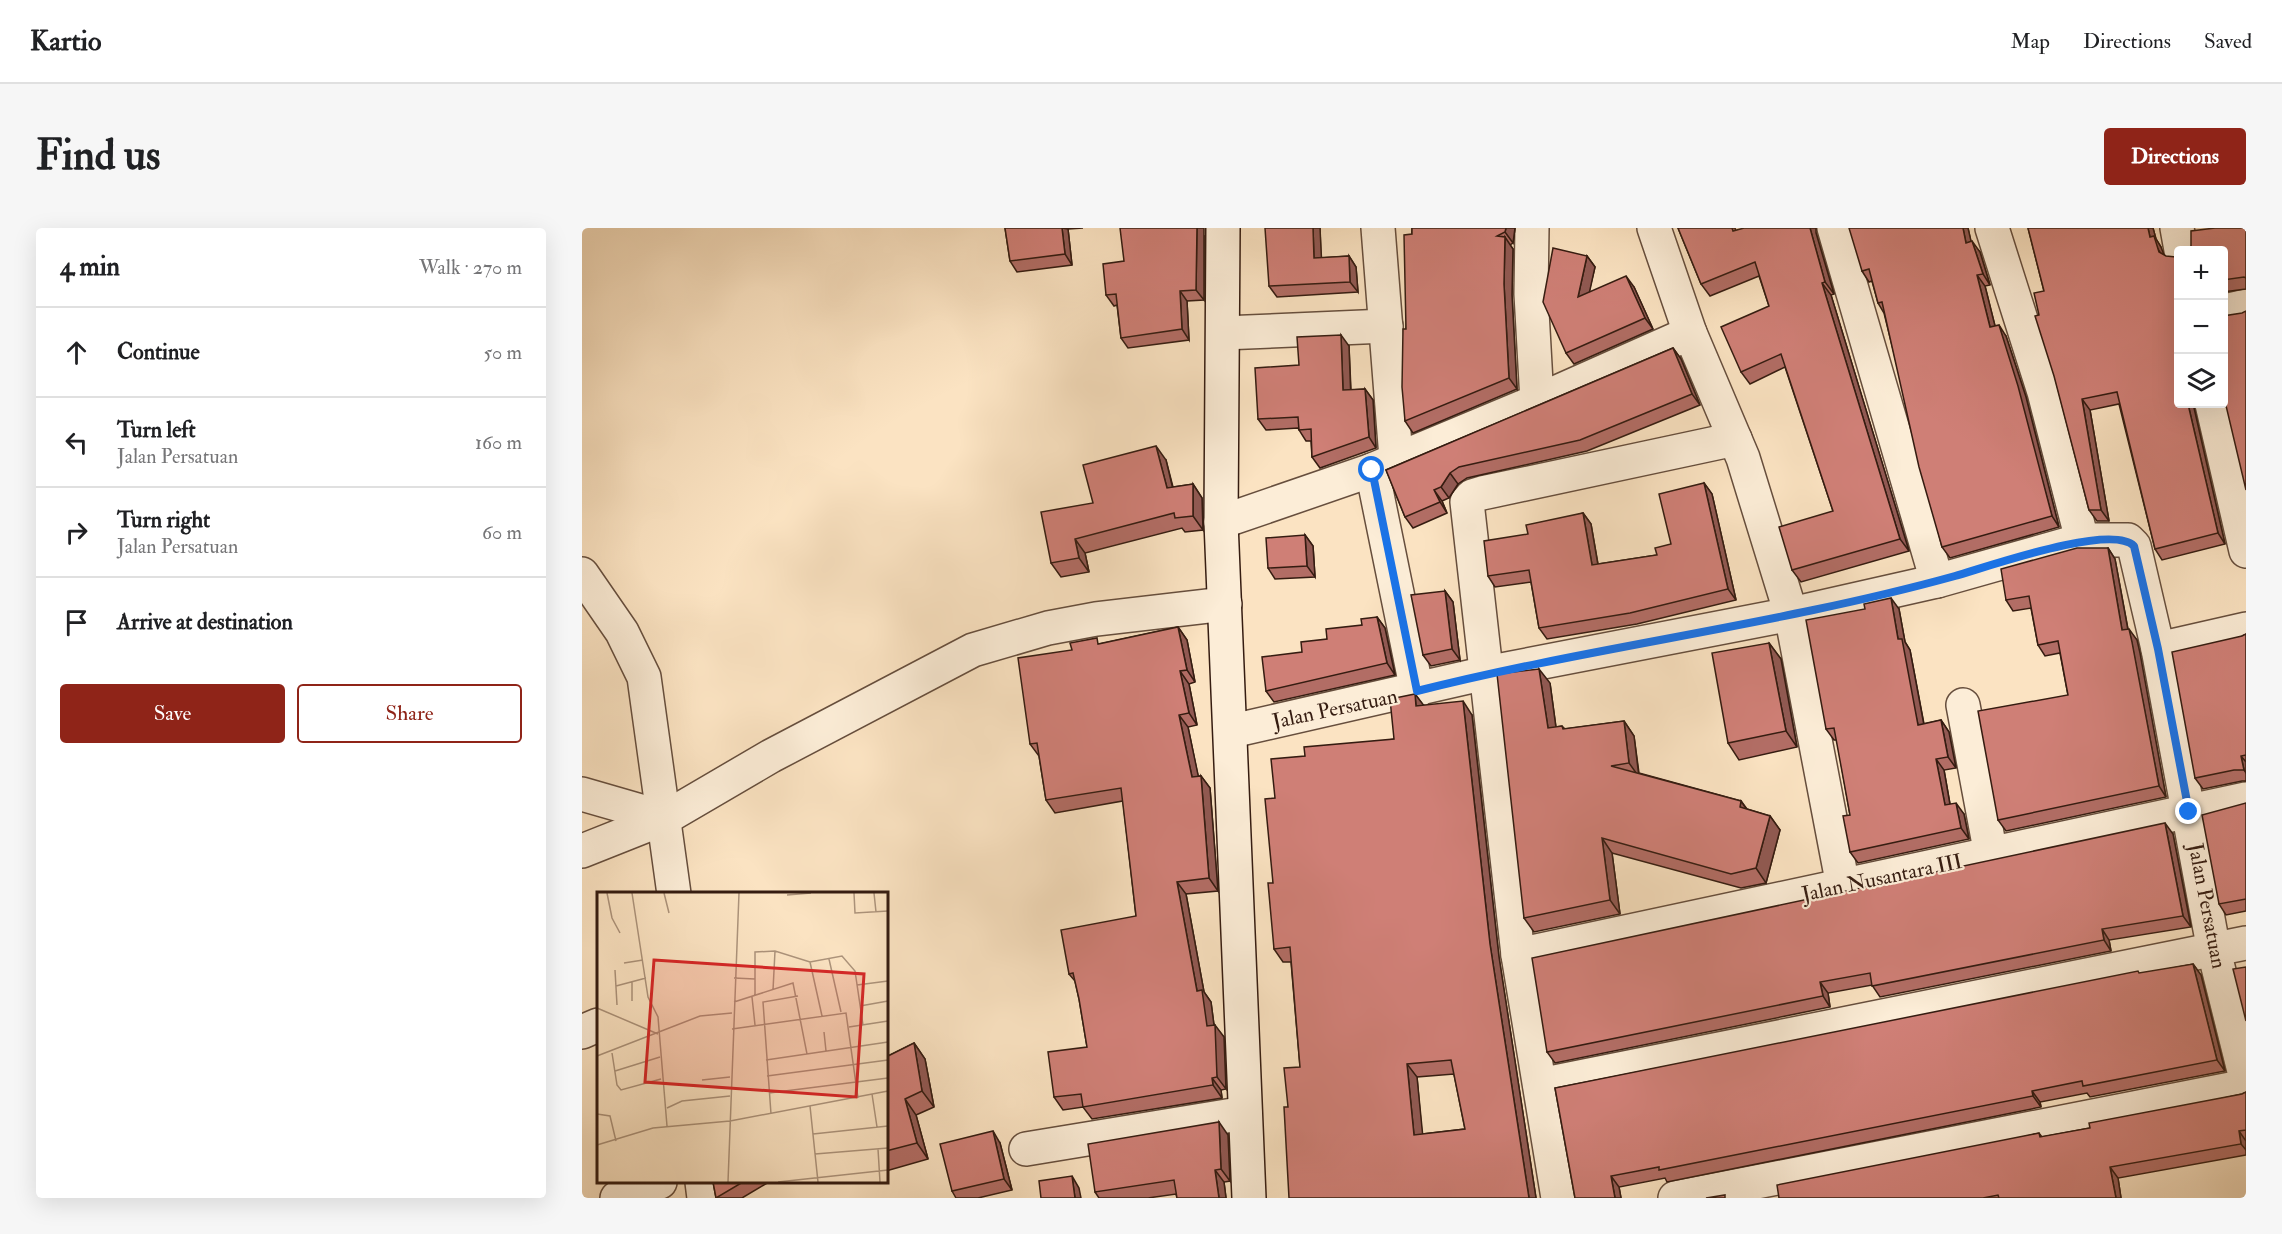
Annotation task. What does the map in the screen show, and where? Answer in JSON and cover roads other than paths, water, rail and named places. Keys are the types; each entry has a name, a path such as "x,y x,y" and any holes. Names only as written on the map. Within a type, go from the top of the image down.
{"street":[{"path":"1223,228 1221,522 1232,731 1249,1198"},
{"path":"1378,228 1386,326 1384,464 1417,691"},
{"path":"1532,228 1531,294 1537,401"},
{"path":"1654,228 1690,333 1757,497 1791,614 1843,886"},
{"path":"1834,228 1937,581"},
{"path":"1992,228 2044,392 2082,540"},
{"path":"2177,228 2180,246"},
{"path":"2228,310 2246,306"},
{"path":"1223,333 1386,326"},
{"path":"1221,522 1384,464 1537,401 1690,333"},
{"path":"2213,408 2238,478 2246,551"},
{"path":"1558,1198 1518,955 1467,502 1472,496 1735,439"},
{"name":"Jalan Persatuan","path":"1232,731 1417,691 1486,673 1791,614 1937,581 2082,540 2120,538 2128,540 2134,546 2158,649 2214,951 2246,1079"},
{"path":"582,574 622,632 644,677 650,735 665,818 674,892"},
{"path":"582,851 665,818 771,756 973,650 1048,628 1096,619 1225,604"},
{"path":"2158,649 2246,629"},
{"path":"1963,705 1990,855"},
{"path":"582,794 665,818"},
{"name":"Jalan Nusantara III","path":"1518,955 2246,799"},
{"path":"1540,1084 2246,944"},
{"path":"582,1032 597,1025"},
{"path":"1675,1198 2246,1086"},
{"path":"1026,1149 1245,1113"},
{"path":"617,1198 657,1183"},
{"path":"702,1183 704,1198"}]}
